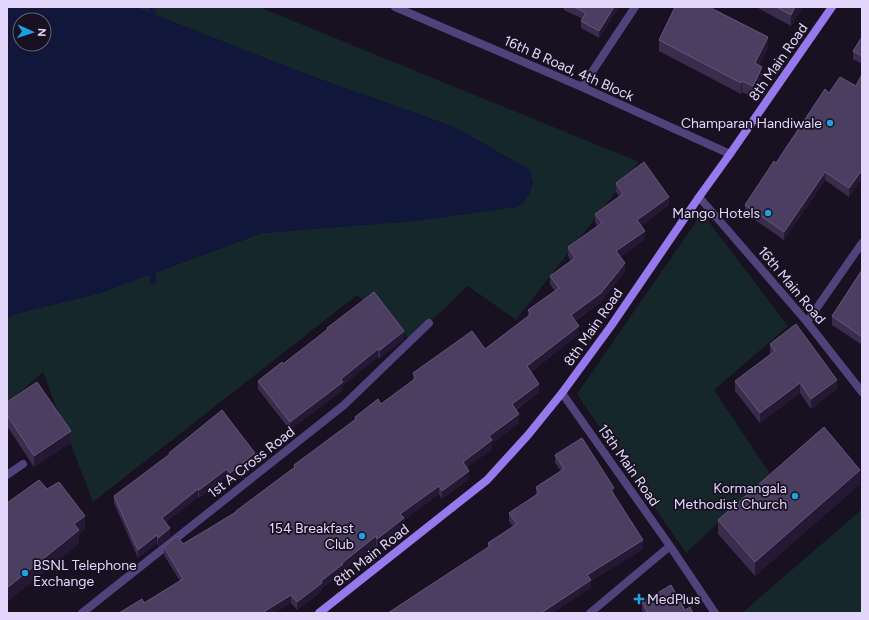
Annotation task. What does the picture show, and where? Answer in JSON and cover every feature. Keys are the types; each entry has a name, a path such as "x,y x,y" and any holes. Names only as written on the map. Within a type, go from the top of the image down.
{"street":[{"name":"16th B Road, 4th Block","path":"395,7 582,87 730,154"},
{"path":"582,87 635,7"},
{"name":"8th Main Road","path":"319,613 487,480 528,435 562,393 611,326 832,7"},
{"name":"16th Main Road","path":"699,197 807,322 862,392"},
{"path":"807,322 862,243"},
{"name":"1st A Cross Road","path":"82,613 344,405 429,323"},
{"name":"15th Main Road","path":"562,393 670,546 715,613"},
{"path":"7,476 22,464"},
{"path":"590,613 670,546"}],"shaded area":[{"path":"135,7 259,7 639,162 516,320 468,286 411,340 357,295 93,502 43,372 7,404 7,318 15,314 100,293 262,233 414,221 516,207 528,196 533,181 457,128 303,73"},
{"path":"702,213 788,326 714,390 770,474 686,553 577,394"},
{"path":"862,509 862,613 742,613"}],"water":[{"path":"7,7 135,7 303,73 457,128 530,170 532,181 530,192 525,200 516,207 414,221 262,233 100,293 15,314 7,318"}],"building":[{"path":"574,7 614,7 599,31 581,21 586,13"},
{"path":"675,7 709,7 768,37 755,63 762,67 753,86 742,81 741,83 659,40"},
{"path":"776,7 795,7 791,15"},
{"path":"862,37 862,56 853,51"},
{"path":"862,74 862,170 849,188 825,172 784,232 745,205 774,161 776,163 825,89 829,93 840,77 856,86"},
{"path":"644,162 669,197 637,220 645,231 616,251 625,263 601,293 571,315 579,326 527,366 539,384 512,404 519,414 489,436 492,440 463,462 469,471 442,491 439,486 400,514 404,518 377,539 376,536 321,581 322,583 297,602 291,595 262,613 119,613 142,599 144,603 183,579 164,547 177,536 183,544 236,512 295,467 294,465 356,419 355,417 378,399 381,404 416,378 413,373 472,331 485,349 531,314 528,310 559,288 550,276 575,258 568,247 602,223 595,214 623,194 616,183"},
{"path":"862,270 862,337 832,316"},
{"path":"374,292 404,331 380,350 378,349 341,379 343,382 290,422 258,381 282,362 283,364"},
{"path":"796,324 837,380 811,399 800,383 760,413 735,381 775,351 770,344"},
{"path":"37,382 71,431 34,456 7,415 7,402"},
{"path":"222,410 255,453 230,473 227,469 199,490 198,489 162,518 170,528 158,538 157,535 138,550 114,496 170,454 169,453"},
{"path":"824,427 860,470 755,562 718,520"},
{"path":"582,438 614,488 611,490 643,540 587,575 591,580 541,613 388,613 490,546 488,543 517,524 509,513 539,493 536,487 564,469 555,455"},
{"name":"BSNL Telephone Exchange","path":"39,480 47,489 59,482 85,516 74,524 79,530 7,588 7,503"},
{"path":"671,585 685,610 690,607 693,613 648,613 642,602"}],"waterway":[{"path":"152,7 153,21"},
{"path":"153,267 153,282"}],"place":[{"name":"Champaran Handiwale","path":"830,123"},
{"name":"Mango Hotels","path":"768,213"},
{"name":"Kormangala Methodist Church","path":"795,496"},
{"name":"154 Breakfast Club","path":"362,536"},
{"name":"BSNL Telephone Exchange","path":"25,573"},
{"name":"MedPlus","path":"639,599"}]}
